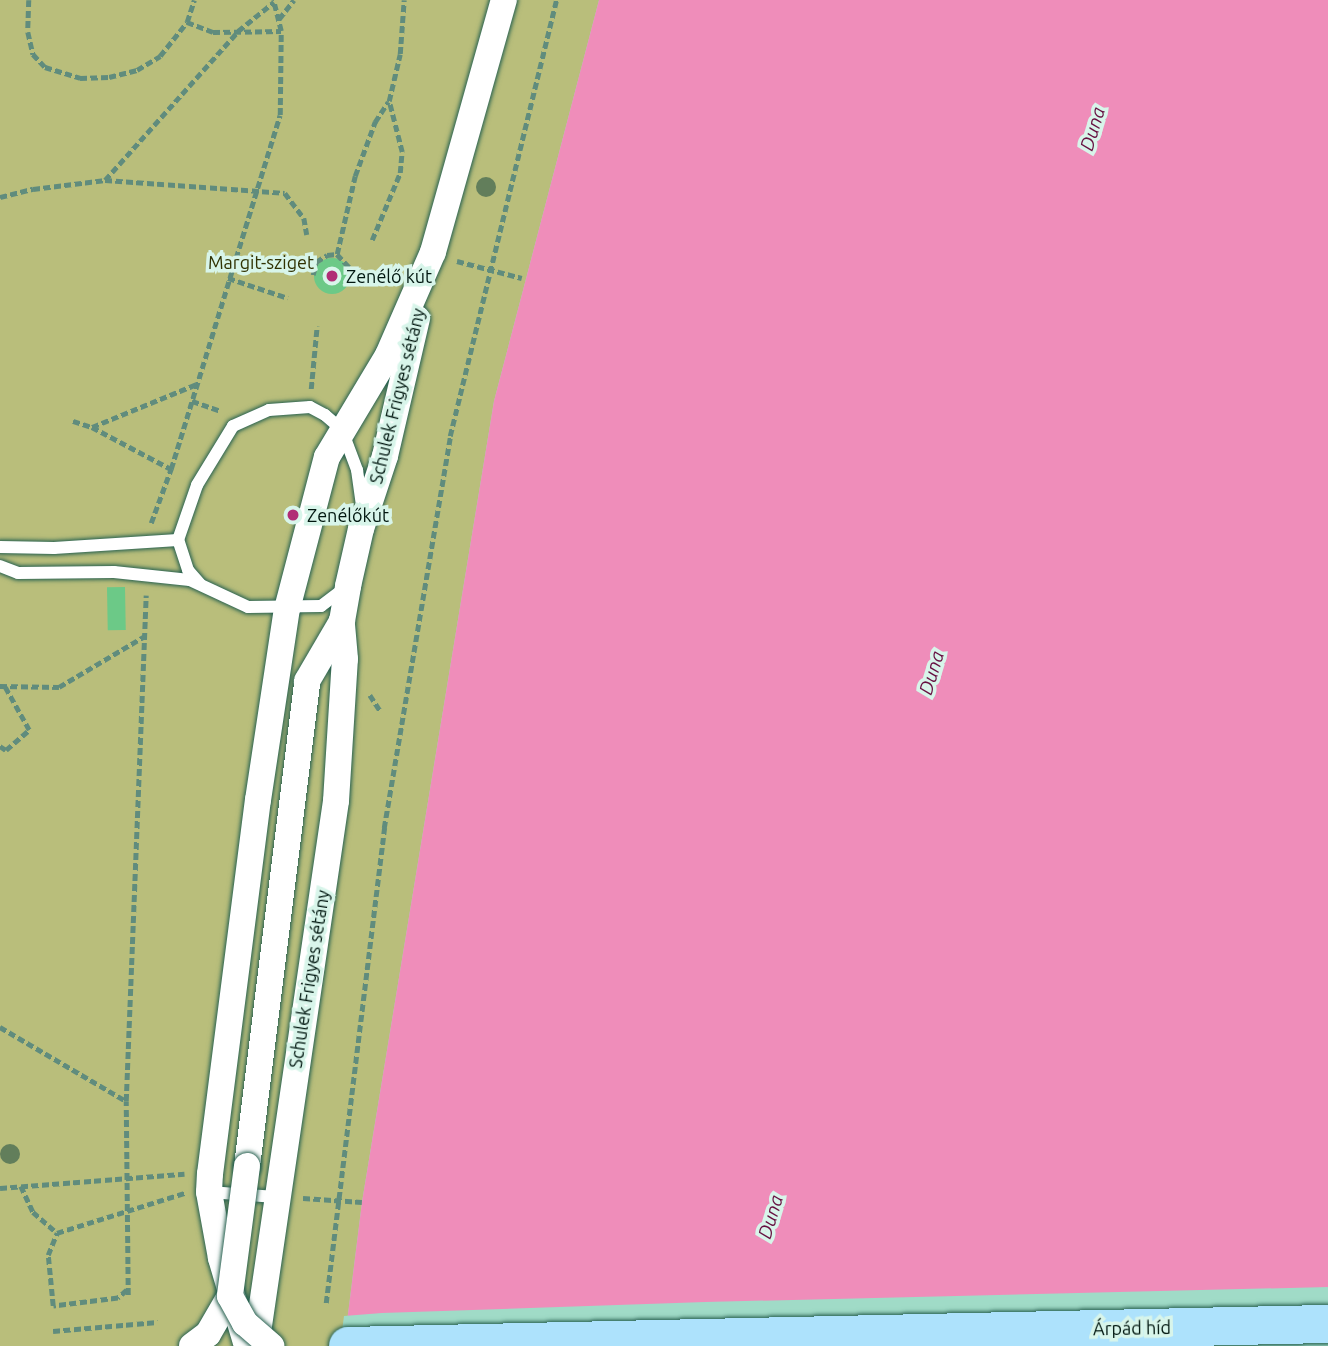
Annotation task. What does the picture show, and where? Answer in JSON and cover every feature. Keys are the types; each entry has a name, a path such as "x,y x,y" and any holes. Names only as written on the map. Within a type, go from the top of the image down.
{"main road":[{"name":"Árpád híd","path":"348,1346 1328,1324"}],"street":[{"name":"Schulek Frigyes sétány","path":"256,1346 336,801 345,659 342,621 348,586 361,528 386,456 433,252 503,0"},
{"name":"Schulek Frigyes sétány","path":"247,1346 202,1183 213,1144 256,814 287,609 327,457 388,355 433,252"},
{"name":"Schulek Frigyes sétány","path":"192,1346 208,1334 230,1296 247,1166 307,681 287,609"},
{"name":"Schulek Frigyes sétány","path":"307,681 342,621"},
{"path":"230,1296 245,1324 271,1346"}],"lane":[{"path":"200,584 188,570 178,540 197,485 233,426 269,410 310,407 325,415 342,430 357,470 362,498 361,528"},
{"path":"0,547 54,548 178,540"},
{"path":"0,566 18,573 137,575 190,580 248,607 287,609 321,606 348,586"},
{"path":"202,1183 245,1195 276,1197"},
{"path":"236,1265 245,1195"}],"path":[{"path":"29,0 28,32 33,54 46,67 80,78 109,77 137,70 160,56 187,22 194,0"},
{"path":"278,19 294,0"},
{"path":"337,254 355,176 374,122 389,101 400,54 404,0"},
{"path":"326,1303 384,828 450,436 556,0"},
{"path":"105,180 238,31 274,1 281,30 280,115 171,469 144,543"},
{"path":"187,22 213,32 281,30"},
{"path":"372,240 400,173 402,152 389,101"},
{"path":"0,197 105,180 257,194 285,193 304,218 307,235"},
{"path":"313,275 316,262 327,255 337,254"},
{"path":"337,254 352,270 348,283"},
{"path":"464,263 522,278"},
{"path":"228,278 288,298"},
{"path":"310,407 317,326"},
{"path":"92,427 198,384"},
{"path":"192,401 223,412 233,426"},
{"path":"72,421 92,427 171,469"},
{"path":"137,575 146,597 126,1101 125,1177 126,1209 127,1292 118,1298 53,1306 48,1255 57,1233 126,1209 192,1191 202,1183"},
{"path":"2,686 59,687 145,636"},
{"path":"0,695 2,686"},
{"path":"0,746 6,750 29,730 2,686"},
{"path":"0,1027 126,1101"},
{"path":"0,1188 125,1177 202,1183"},
{"path":"21,1186 33,1212 57,1233"},
{"path":"276,1197 362,1202"},
{"path":"53,1331 158,1322"}],"green space":[{"name":"Margit-sziget","path":"0,0 599,0 494,401 362,1202 344,1346 0,1346"}],"water":[{"name":"Duna","path":"599,0 1328,0 1328,1346 344,1346 362,1202 494,401"}],"pier":[{"path":"1328,1287 1328,1346 340,1346 344,1316 382,1313 705,1302"}],"building":[{"name":"Zenélő kút","path":"332,258 345,263 350,276 345,289 332,294 319,289 314,276 319,263"},
{"path":"107,587 125,587 126,630 108,630"}],"place":[{"name":"Zenélő kút","path":"332,276"},
{"name":"Zenélőkút","path":"293,515"}]}
